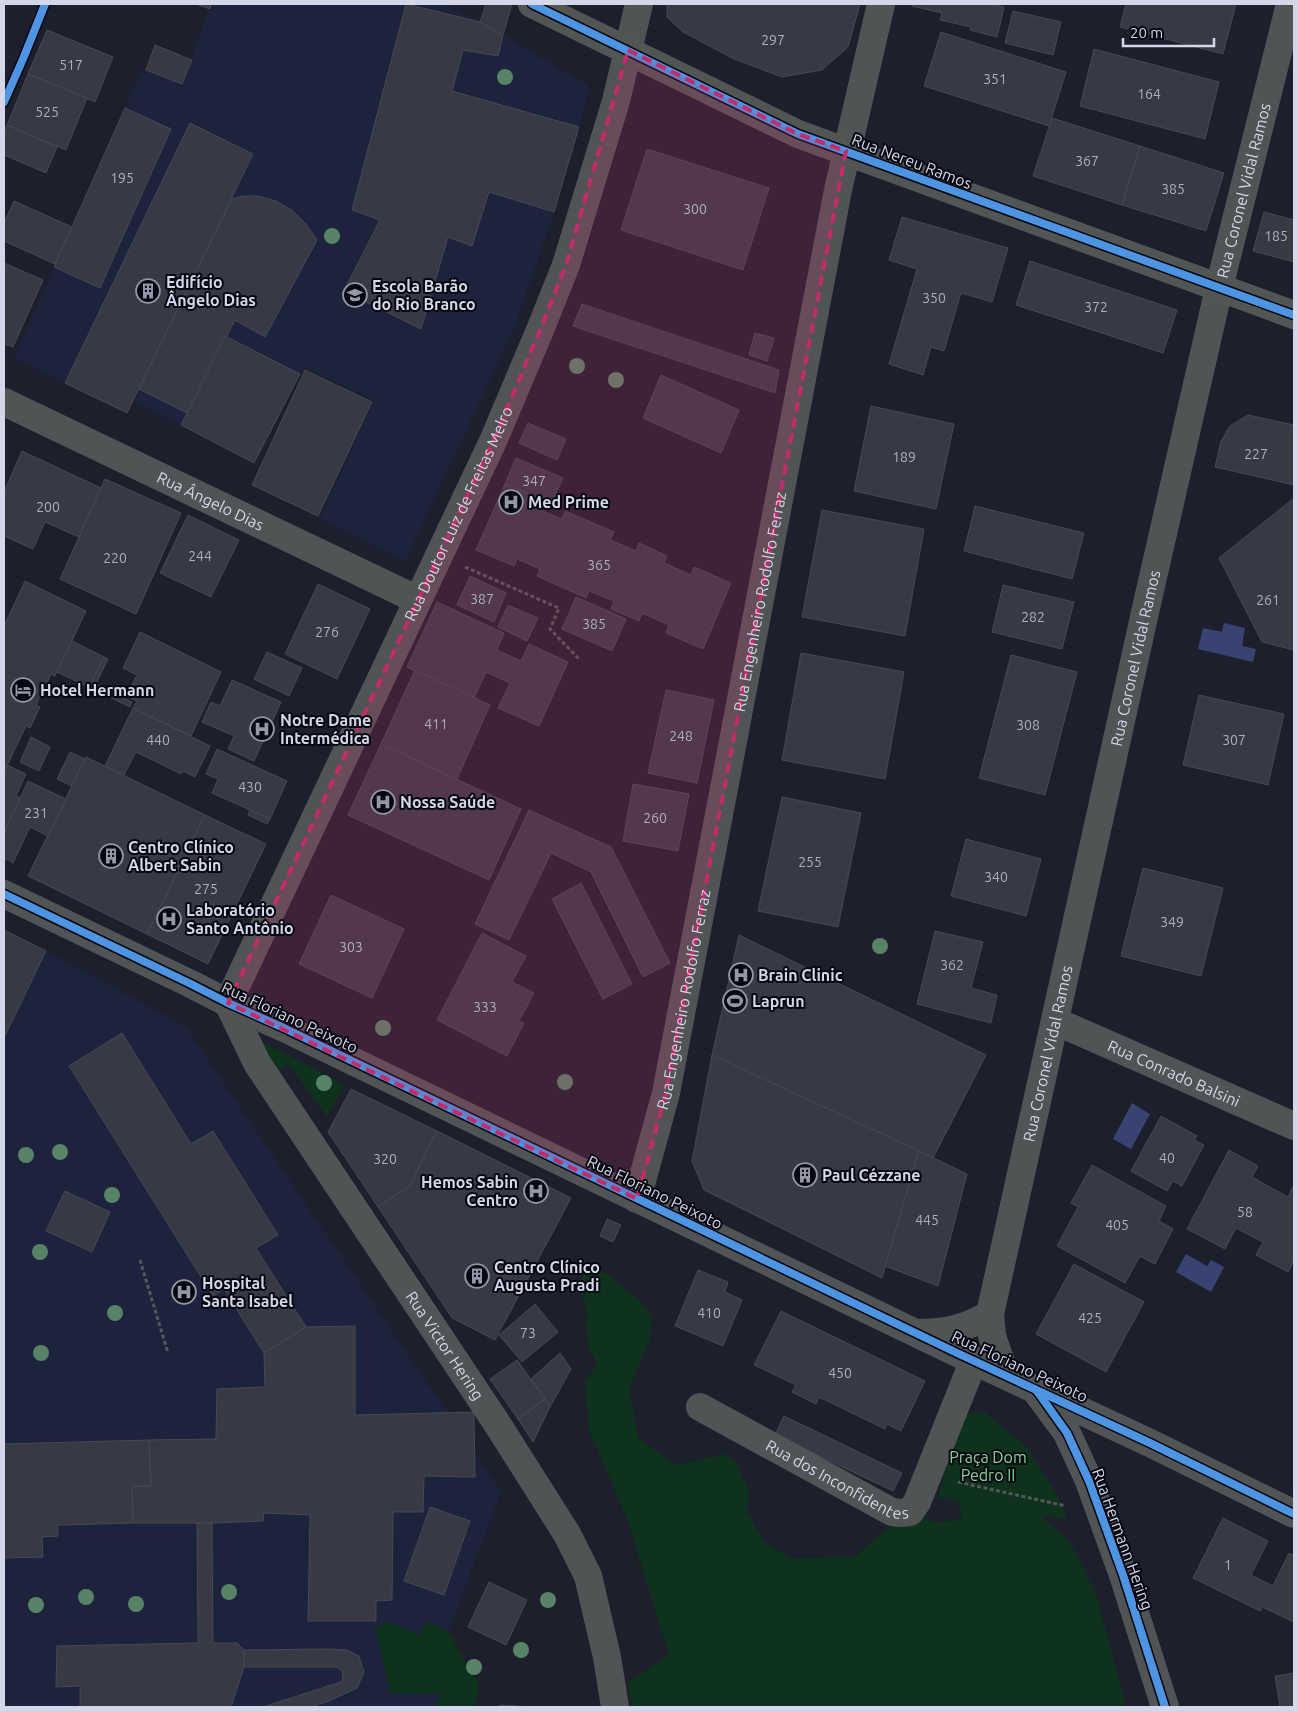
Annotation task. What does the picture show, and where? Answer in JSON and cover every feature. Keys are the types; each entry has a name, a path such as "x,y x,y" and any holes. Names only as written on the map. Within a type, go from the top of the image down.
{"main road":[{"name":"Rua Nereu Ramos","path":"532,4 798,134 1294,315"}],"street":[{"name":"Rua Doutor Luiz de Freitas Melro","path":"228,1003 494,438 540,330 566,265 616,101 639,4"},
{"name":"Rua Engenheiro Rodolfo Ferraz","path":"637,1199 666,1093 846,151 881,4"},
{"name":"Rua Coronel Vidal Ramos","path":"1005,1374 992,1336 990,1314 1146,608 1219,288 1290,4"},
{"name":"Rua Ângelo Dias","path":"4,402 418,600"},
{"name":"Rua Floriano Peixoto","path":"4,894 637,1199 1150,1443 1294,1514"},
{"name":"Rua Victor Hering","path":"228,1003 257,1063 486,1406 567,1534 588,1576 607,1657 615,1707"},
{"name":"Rua Conrado Balsini","path":"1055,1021 1294,1126"},
{"path":"919,1333 940,1333 961,1328 990,1314"},
{"name":"Rua dos Inconfidentes","path":"700,1407 892,1512 910,1512 917,1502 974,1360"},
{"name":"Rua Hermann Hering","path":"1035,1389 1067,1433 1089,1481 1123,1575 1165,1707"}],"path":[{"path":"439,556 559,608 550,629 579,659"},
{"path":"140,1260 168,1352"},
{"path":"928,1475 1100,1514"}],"highlighted area":[{"path":"628,50 798,134 846,151 666,1093 637,1199 228,1003 494,439 540,330 566,265"}],"shaded area":[{"name":"Escola Barão do Rio Branco","path":"211,4 443,4 480,22 486,4 512,4 503,35 589,86 554,212 515,326 405,561 320,519 374,400 304,367 254,463 134,401 253,153 190,123 65,383 14,358 143,68 182,84"},
{"path":"1224,623 1245,628 1242,646 1256,649 1253,662 1198,649 1203,628 1222,632"},
{"name":"Hospital Santa Isabel","path":"46,951 185,1026 501,1492 448,1631 479,1685 475,1707 4,1707 4,1038"},
{"path":"1132,1103 1150,1114 1131,1149 1113,1139"},
{"path":"1186,1254 1207,1266 1211,1260 1224,1267 1211,1292 1176,1272"}],"green space":[{"path":"254,1037 344,1085 327,1117 288,1063 275,1074"},
{"name":"Praça Dom Pedro II","path":"584,1267 607,1274 641,1302 652,1317 649,1342 629,1389 638,1438 676,1465 723,1454 735,1460 749,1489 747,1512 765,1543 791,1558 856,1556 890,1526 913,1515 935,1522 962,1520 959,1501 938,1497 960,1423 968,1414 985,1412 1026,1447 1057,1494 1067,1519 1040,1515 1070,1542 1096,1594 1126,1707 633,1707 627,1683 669,1655 628,1521 589,1430 585,1382 597,1364 588,1345 586,1323 588,1317 580,1286"},
{"path":"426,1621 448,1631 479,1685 475,1707 435,1707 441,1694 390,1693 375,1628 388,1622 420,1635"}],"building":[{"path":"196,4 211,4 210,9"},
{"path":"406,4 480,22 503,35 498,56 463,50 452,91 579,127 554,212 489,192 472,246 448,237 421,329 344,291 380,220 352,210"},
{"path":"486,4 512,4 503,35 480,22"},
{"path":"667,4 860,4 848,47 822,70 782,77 734,59 683,32 667,17"},
{"path":"912,4 988,4 1004,7 997,37 970,30 971,27 940,20 942,13 912,6"},
{"path":"1126,4 1236,4 1223,54 1120,27"},
{"path":"1013,11 1061,22 1053,55 1005,43"},
{"path":"47,30 113,57 95,102 28,74"},
{"path":"941,32 1066,72 1049,126 924,86"},
{"path":"155,45 192,60 182,84 146,70"},
{"path":"1094,49 1219,82 1205,139 1080,106"},
{"path":"28,74 87,98 66,150 7,125"},
{"path":"125,108 171,129 100,288 54,267"},
{"path":"1052,118 1140,146 1122,205 1033,176"},
{"name":"Edifício Ângelo Dias","path":"190,123 253,154 127,413 65,383"},
{"path":"7,125 57,147 46,173 4,155 4,132"},
{"path":"1140,146 1224,173 1206,231 1122,205"},
{"path":"647,149 769,188 743,270 621,230"},
{"path":"243,196 258,196 276,201 293,211 306,224 317,240 265,337 235,320 187,413 139,389 232,199"},
{"path":"14,201 72,227 55,264 4,241 4,223"},
{"path":"1264,212 1294,220 1294,262 1253,251"},
{"path":"902,217 1008,248 992,302 961,293 944,351 931,347 923,375 889,364 917,269 889,260"},
{"path":"1030,261 1177,310 1163,353 1016,305"},
{"path":"4,263 43,280 13,347 4,344"},
{"path":"582,304 779,370 775,393 573,326"},
{"path":"755,333 774,338 767,361 749,355"},
{"path":"225,336 300,374 254,463 181,425"},
{"path":"305,370 372,402 318,516 252,485"},
{"path":"661,375 739,410 721,453 643,418"},
{"path":"871,406 954,424 936,509 854,491"},
{"path":"1248,415 1294,425 1294,485 1215,467 1221,441 1230,426"},
{"path":"528,423 566,439 557,460 519,443"},
{"path":"22,451 101,488 79,537 45,522 33,549 4,536 4,492"},
{"path":"516,458 563,478 551,504 505,484"},
{"path":"105,479 181,513 136,614 60,579"},
{"path":"505,484 542,500 538,509 562,519 565,511 614,532 610,540 636,551 639,543 667,556 664,563 691,575 694,567 731,583 703,649 666,633 669,625 642,613 639,621 611,609 614,601 589,591 586,598 537,576 540,569 517,559 514,566 476,550"},
{"path":"1293,499 1294,650 1262,642 1219,558"},
{"path":"975,506 1084,533 1072,579 964,551"},
{"path":"822,510 924,529 905,636 802,617"},
{"path":"188,515 239,540 211,597 160,573"},
{"path":"470,576 506,593 494,622 457,605"},
{"name":"Hotel Hermann","path":"25,581 86,611 55,676 51,674 36,705 40,707 30,728 26,726 4,772 4,626"},
{"path":"318,584 370,609 337,679 285,654"},
{"path":"1003,585 1074,602 1062,649 992,632"},
{"path":"576,597 626,619 612,651 562,629"},
{"path":"437,602 504,633 497,650 521,661 529,644 568,662 539,726 498,708 510,683 486,672 474,698 407,667"},
{"path":"508,605 538,618 527,641 498,627"},
{"path":"140,632 221,672 191,736 133,708 137,701 126,696 137,675 123,668"},
{"path":"72,641 104,657 89,687 57,672"},
{"path":"267,652 302,668 289,696 254,679"},
{"path":"801,653 904,672 885,779 782,760"},
{"path":"1011,655 1077,672 1045,795 979,778"},
{"path":"104,657 108,659 96,684 132,702 130,707 89,687"},
{"path":"415,670 490,705 457,779 381,744"},
{"path":"232,680 281,702 254,761 228,749 234,736 202,722 211,702 220,706"},
{"path":"666,690 714,700 697,783 648,773"},
{"path":"1199,695 1284,714 1268,785 1183,765"},
{"path":"133,708 210,746 195,777 183,771 181,774 136,752 124,775 105,766"},
{"path":"31,737 50,747 39,771 20,762"},
{"path":"381,744 521,809 489,880 348,815"},
{"path":"217,749 287,781 270,819 212,793 218,779 206,774"},
{"path":"70,752 85,759 72,786 57,779"},
{"name":"Centro Clínico Albert Sabin","path":"86,757 205,815 147,934 28,876"},
{"path":"7,765 26,774 16,796 20,798 4,833 4,772"},
{"path":"28,781 66,799 48,836 30,827 13,863 4,858 4,833"},
{"path":"633,784 689,794 678,851 623,841"},
{"path":"782,797 861,813 838,927 758,911"},
{"path":"250,810 270,819 267,824 248,815"},
{"path":"529,810 611,847 670,963 643,977 591,872 551,853 509,940 475,924"},
{"path":"205,815 266,844 208,964 147,934"},
{"path":"966,839 1041,859 1026,916 951,896"},
{"path":"1143,868 1223,888 1201,976 1121,956"},
{"path":"581,883 632,984 603,999 552,899"},
{"path":"331,895 404,929 372,998 299,964"},
{"path":"4,930 46,951 4,1038"},
{"path":"935,931 983,942 971,988 997,995 991,1023 917,1004"},
{"path":"482,933 526,956 512,982 534,993 519,1021 524,1023 507,1056 437,1020"},
{"path":"739,935 986,1055 933,1158 712,1055"},
{"path":"122,1033 191,1144 213,1131 278,1235 256,1248 306,1327 264,1353 224,1289 213,1296 69,1066"},
{"name":"Paul Cézzane","path":"712,1055 919,1151 882,1278 704,1190 692,1161"},
{"path":"351,1089 437,1131 410,1186 378,1207 328,1132"},
{"path":"1161,1116 1197,1136 1194,1140 1204,1145 1182,1186 1173,1181 1167,1191 1131,1171"},
{"name":"Centro Clínico Augusta Pradi","path":"437,1131 571,1198 495,1340 452,1318 378,1207 410,1186"},
{"path":"1229,1150 1258,1166 1252,1177 1288,1197 1294,1185 1294,1260 1288,1272 1256,1255 1263,1242 1236,1228 1225,1249 1187,1229"},
{"path":"919,1151 967,1174 938,1286 885,1266"},
{"path":"1092,1165 1166,1206 1159,1221 1173,1229 1155,1264 1140,1256 1125,1283 1057,1246 1078,1207 1071,1203"},
{"path":"65,1191 110,1212 92,1252 46,1231"},
{"path":"607,1219 621,1225 613,1242 600,1236"},
{"path":"1074,1264 1144,1302 1106,1372 1036,1334"},
{"path":"698,1270 728,1282 725,1292 742,1300 723,1346 675,1326"},
{"path":"535,1304 558,1332 522,1362 499,1335"},
{"path":"781,1311 925,1381 901,1431 887,1424 885,1429 819,1397 816,1404 792,1392 796,1385 754,1365"},
{"path":"355,1326 355,1415 474,1412 475,1477 424,1476 423,1512 393,1512 392,1600 376,1601 376,1621 308,1621 310,1515 264,1513 263,1521 133,1523 132,1486 151,1486 149,1440 216,1439 217,1389 265,1387 264,1353 306,1327"},
{"path":"560,1353 571,1369 550,1407 531,1379"},
{"path":"517,1360 545,1399 518,1419 490,1379"},
{"path":"545,1399 550,1407 533,1442 518,1419"},
{"path":"784,1416 902,1473 893,1491 775,1435"},
{"path":"149,1440 151,1486 132,1486 133,1523 58,1525 58,1536 42,1537 43,1557 4,1558 4,1444"},
{"path":"430,1507 470,1521 444,1595 404,1581"},
{"path":"1223,1518 1268,1541 1251,1575 1273,1586 1289,1553 1294,1556 1294,1622 1262,1607 1260,1611 1193,1578"},
{"path":"197,1523 212,1523 213,1643 237,1643 244,1650 244,1667 231,1707 80,1707 80,1686 56,1687 57,1646 198,1643"},
{"path":"489,1582 527,1600 506,1645 468,1627"},
{"path":"244,1650 347,1650 359,1656 364,1672 357,1688 311,1707 263,1707 341,1682 343,1677 342,1671 337,1667 244,1667"},
{"path":"1294,1673 1294,1707 1280,1707 1275,1676"},
{"path":"500,1705 532,1707 500,1707"}],"cycle path":[{"path":"4,102 45,4"},
{"path":"532,4 798,134 1294,315"},
{"path":"4,894 957,1353 1150,1443 1294,1514"},
{"path":"1037,1391 1067,1433 1089,1481 1123,1575 1165,1707"}],"place":[{"name":"Edifício Ângelo Dias","path":"148,291"},
{"name":"Escola Barão do Rio Branco","path":"355,295"},
{"name":"Med Prime","path":"511,502"},
{"name":"Hotel Hermann","path":"23,690"},
{"name":"Notre Dame Intermédica","path":"262,729"},
{"name":"Nossa Saúde","path":"383,802"},
{"name":"Centro Clínico Albert Sabin","path":"111,856"},
{"name":"Laboratório Santo Antônio","path":"169,919"},
{"name":"Brain Clinic","path":"741,975"},
{"name":"Laprun","path":"735,1001"},
{"name":"Paul Cézzane","path":"805,1175"},
{"name":"Hemos Sabin Centro","path":"536,1191"},
{"name":"Centro Clínico Augusta Pradi","path":"477,1276"},
{"name":"Hospital Santa Isabel","path":"184,1292"}]}
